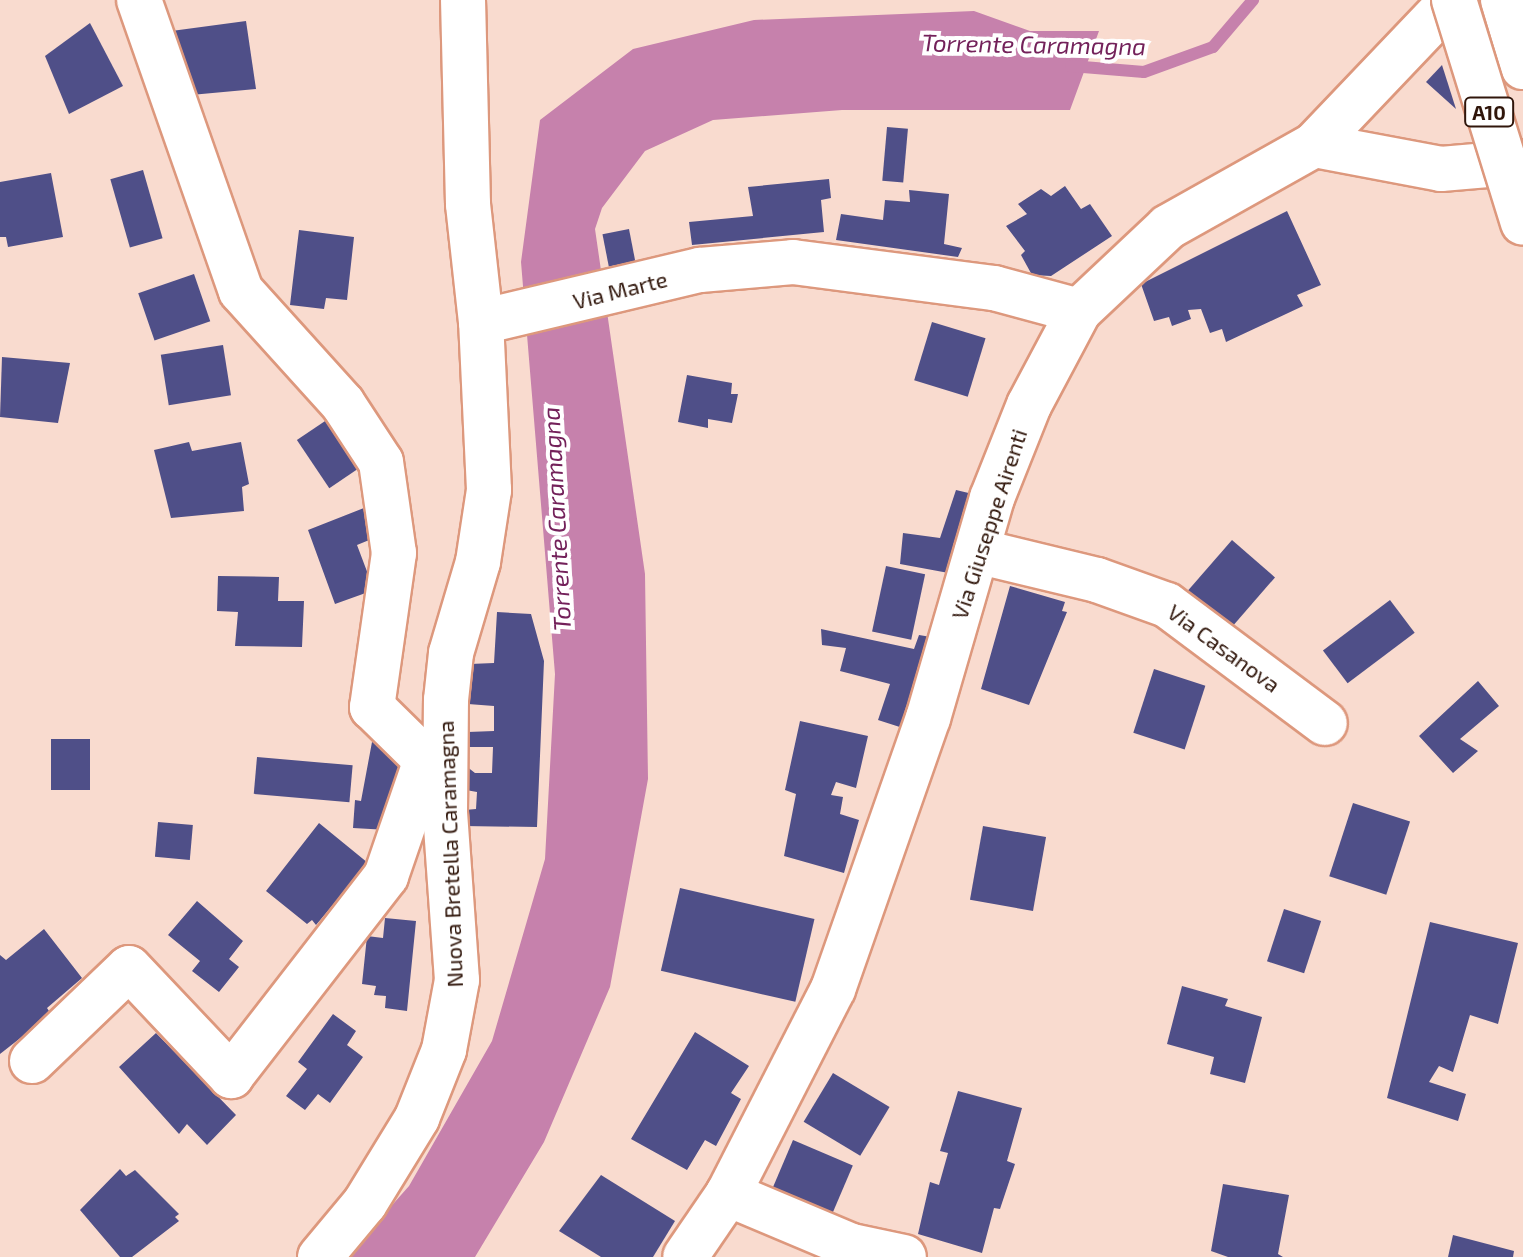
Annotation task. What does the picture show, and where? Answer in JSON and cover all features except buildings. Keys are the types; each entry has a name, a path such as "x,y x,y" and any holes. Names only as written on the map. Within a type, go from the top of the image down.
{"main road":[{"path":"32,1061 129,968 231,1076 386,876 436,760 372,707 394,553 381,462 343,404 241,291 139,0"},
{"path":"463,0 468,204 481,322"},
{"name":"Via Giuseppe Airenti","path":"685,1257 728,1194 833,989 889,835 977,551 1029,405 1079,311 1168,227 1314,145 1453,0"},
{"name":"A10","path":"1453,0 1523,223"},
{"name":"A10","path":"1503,0 1523,67"},
{"path":"1314,145 1441,169 1523,162"},
{"name":"Via Marte","path":"481,322 631,289 700,270 793,262 994,288 1079,311"},
{"name":"Nuova Bretella Caramagna","path":"320,1257 365,1203 402,1142 444,1050 457,980 436,760 451,653 478,562 489,490 481,322"},
{"name":"Via Casanova","path":"977,551 1097,580 1167,605 1325,723"},
{"path":"728,1194 852,1246 904,1257"}],"water":[{"path":"974,11 1030,31 1099,31 1070,110 842,110 713,120 645,151 602,208 595,229 645,574 648,779 610,987 544,1142 475,1257 346,1257 409,1186 492,1041 545,859 555,674 521,262 540,120 633,49 754,20"}],"waterway":[{"name":"Torrente Caramagna","path":"1071,66 1144,72 1213,47 1253,0"}]}
